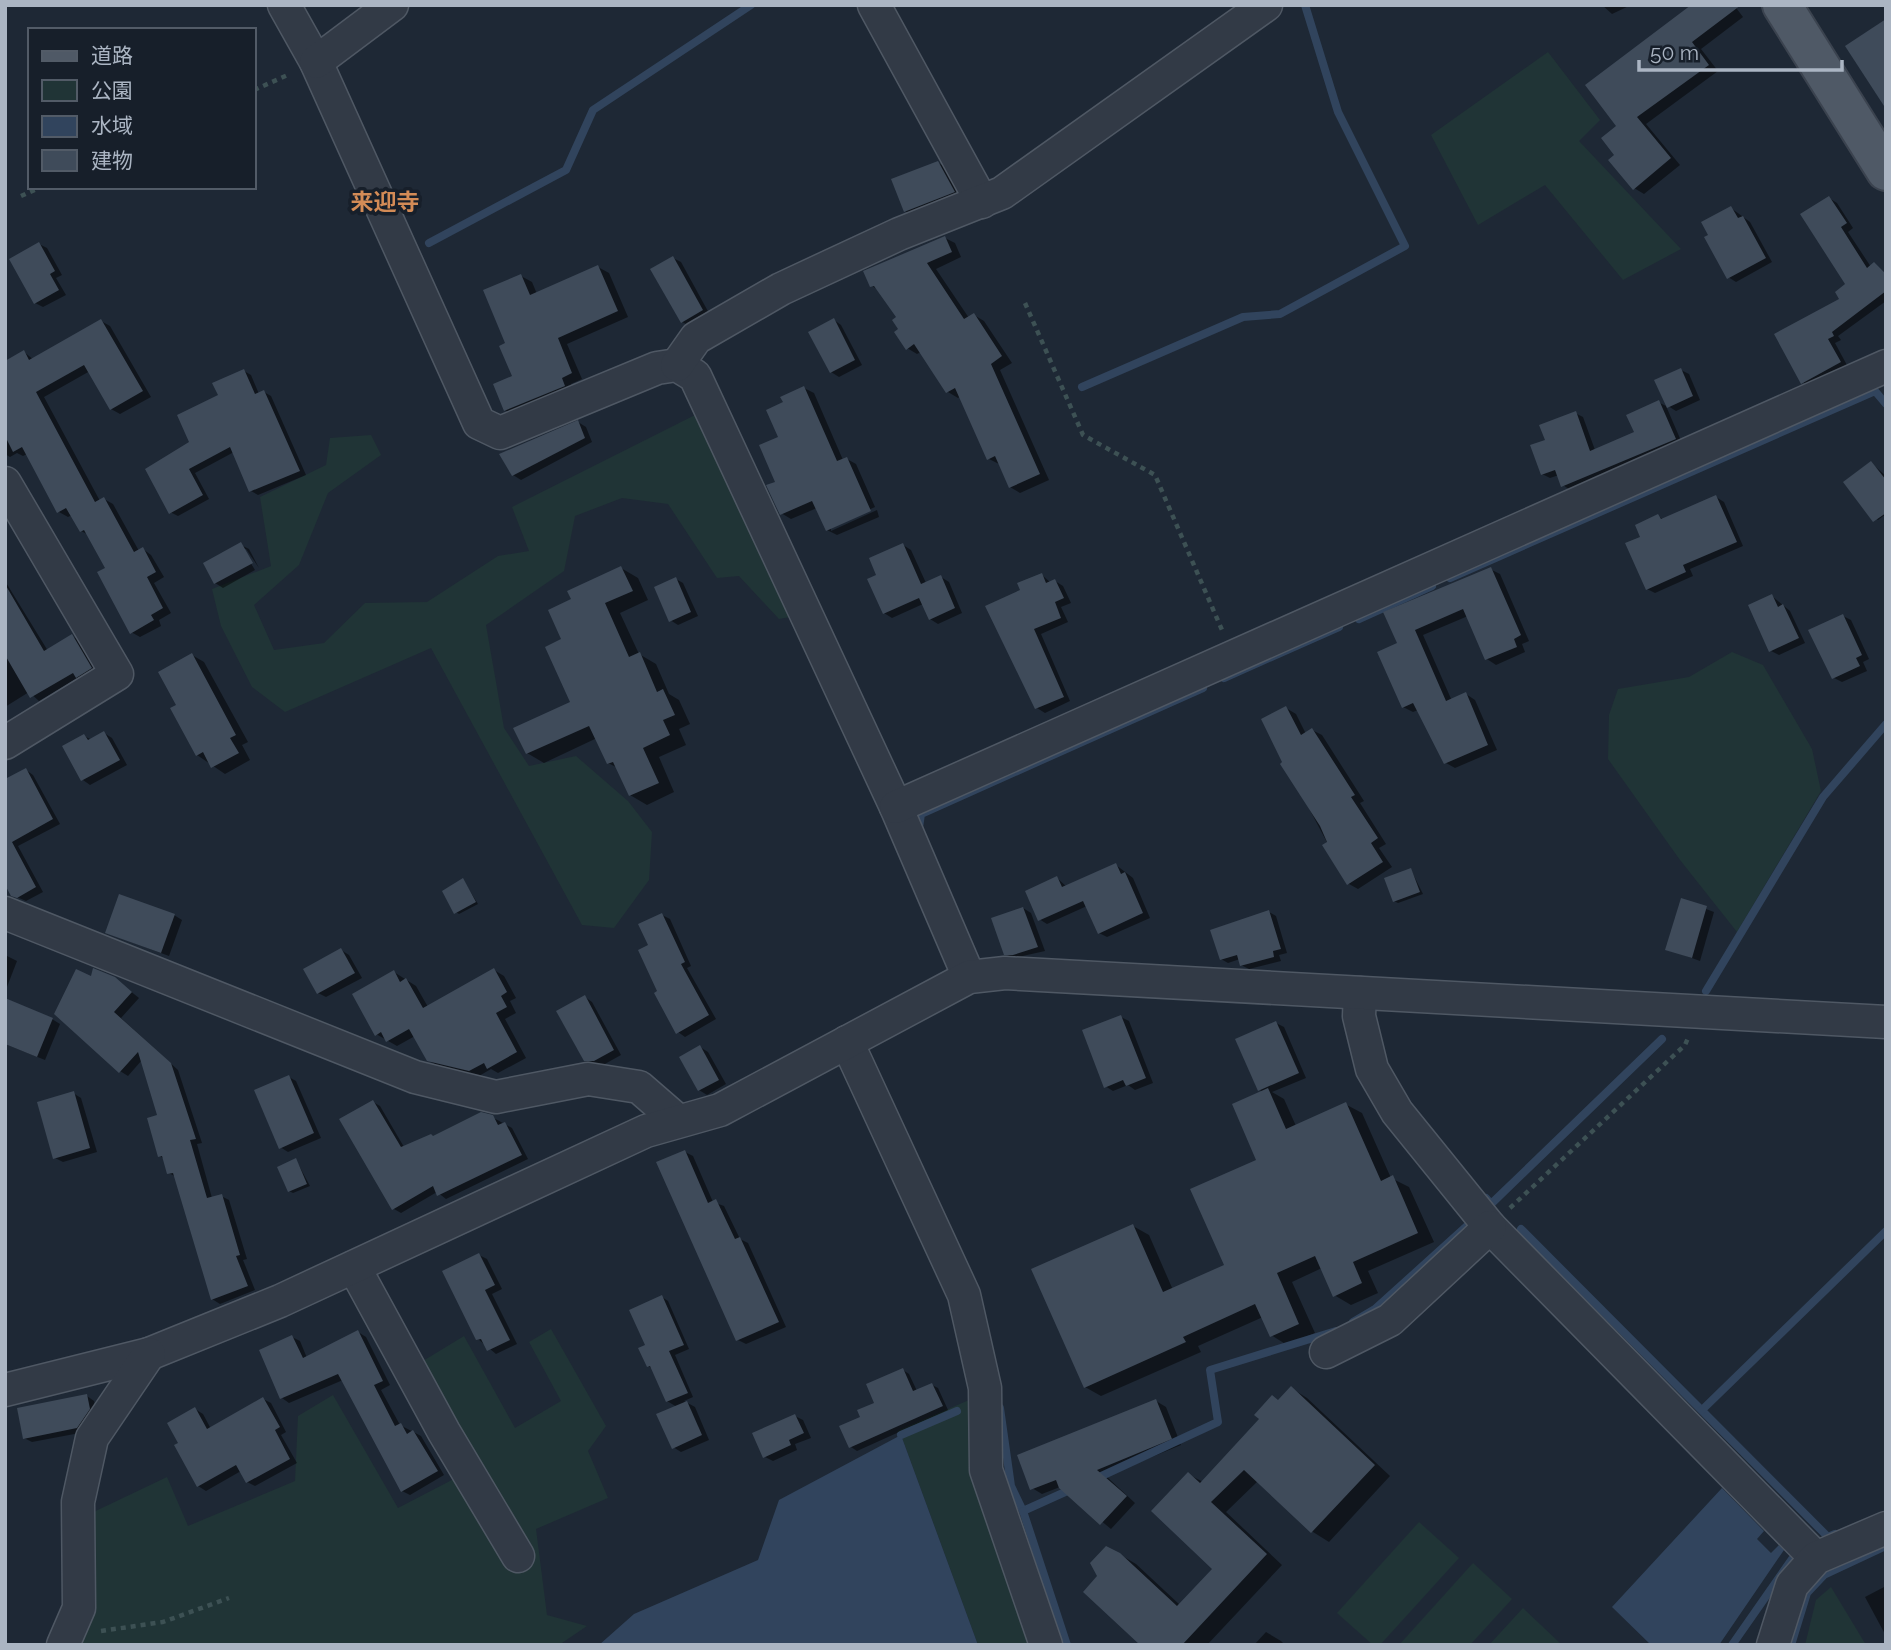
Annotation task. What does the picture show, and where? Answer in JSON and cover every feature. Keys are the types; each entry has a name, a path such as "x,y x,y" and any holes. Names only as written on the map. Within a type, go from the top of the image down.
{"main road":[{"path":"1782,5 1886,171"}],"street":[{"path":"284,5 316,62 479,423 500,433 657,368 677,365 695,376 896,807 969,977"},
{"path":"316,62 393,5"},
{"path":"874,5 982,202"},
{"path":"677,365 696,338 781,289 900,234 1002,193 1266,5"},
{"path":"896,807 1886,366"},
{"path":"5,483 117,674 5,743"},
{"path":"5,912 415,1077 496,1097 588,1079 639,1087 677,1121"},
{"path":"5,1390 149,1354 280,1301 646,1131 720,1110 969,977 1005,973 1886,1022"},
{"path":"1360,993 1359,1016 1372,1069 1397,1112 1490,1227 1816,1558"},
{"path":"847,1042 964,1294 985,1388 986,1470 1045,1645"},
{"path":"1326,1352 1390,1320 1490,1227"},
{"path":"354,1266 444,1432 518,1556"},
{"path":"65,1641 79,1608 78,1502 92,1438 149,1354"},
{"path":"1773,1645 1793,1585 1816,1558 1886,1528"}],"path":[{"path":"256,89 316,62"},
{"path":"21,196 37,189"},
{"path":"1026,303 1083,435 1155,475 1233,657"},
{"path":"1490,1227 1685,1045 1699,1012"},
{"path":"65,1641 163,1622 229,1598"}],"green space":[{"path":"1548,52 1600,120 1579,141 1681,249 1623,280 1545,185 1478,225 1431,135"},
{"path":"701,412 796,616 779,619 739,576 717,578 668,504 622,498 575,516 564,571 486,625 504,728 529,766 576,756 628,801 652,832 649,880 614,928 582,925 431,648 285,712 252,687 221,626 212,589 271,566 260,497 326,465 330,438 371,435 381,455 328,493 299,565 254,605 274,650 324,643 365,603 427,602 498,556 529,551 512,507"},
{"path":"1732,652 1763,665 1812,749 1821,791 1737,932 1680,860 1608,759 1609,715 1618,689 1689,677"},
{"path":"551,1329 606,1426 588,1451 608,1498 536,1529 547,1615 587,1626 559,1645 56,1645 83,1517 167,1477 188,1526 295,1481 298,1416 333,1395 398,1508 473,1469 418,1364 464,1336 515,1428 561,1401 529,1342"},
{"path":"969,1400 976,1479 1009,1487 1063,1645 978,1645 901,1435 897,1431"},
{"path":"1419,1522 1459,1558 1380,1645 1373,1645 1337,1613"},
{"path":"1473,1563 1512,1599 1470,1645 1399,1645"},
{"path":"1831,1587 1866,1645 1805,1645 1816,1600"},
{"path":"1523,1608 1561,1644 1561,1645 1489,1645"}],"water":[{"path":"901,1435 978,1645 599,1645 634,1614 758,1560 779,1500"},
{"path":"1722,1488 1764,1531 1757,1539 1771,1553 1779,1545 1784,1550 1719,1645 1651,1645 1612,1607"}],"building":[{"path":"1691,5 1741,5 1692,42 1709,65 1637,117 1671,158 1633,190 1608,160 1614,155 1601,138 1616,126 1585,85"},
{"path":"1886,19 1886,109 1845,46"},
{"path":"938,161 955,192 904,212 891,179"},
{"path":"1829,196 1847,223 1841,227 1867,268 1874,262 1886,274 1886,291 1832,332 1834,336 1828,339 1841,362 1801,384 1774,334 1839,299 1835,292 1845,284 1800,214"},
{"path":"1731,206 1738,218 1743,216 1766,258 1727,279 1704,237 1708,235 1701,222"},
{"path":"945,236 952,252 927,263 964,319 974,313 1002,356 991,364 1040,474 1009,488 995,456 987,460 955,388 946,393 914,344 906,350 894,332 898,329 892,320 896,317 874,286 870,287 863,271"},
{"path":"39,242 55,271 50,274 59,290 34,304 9,259"},
{"path":"673,256 703,310 681,323 650,269"},
{"path":"598,265 618,311 558,338 572,373 562,378 565,386 504,411 493,384 512,376 499,346 505,343 483,290 521,274 530,295"},
{"path":"834,318 855,360 830,373 808,332"},
{"path":"101,319 143,391 110,410 84,365 36,392 95,502 104,497 134,552 143,547 156,572 147,577 163,608 151,615 154,620 130,634 97,572 105,568 84,530 80,532 66,508 57,513 22,447 13,452 5,436 5,361 24,350 29,360"},
{"path":"1681,368 1693,396 1667,408 1654,380"},
{"path":"244,369 255,394 264,390 300,471 249,492 230,447 189,469 203,495 169,514 145,469 189,442 177,415 218,395 212,383"},
{"path":"804,386 837,461 847,457 871,511 826,531 812,501 780,515 766,485 775,482 759,445 778,437 766,410 783,402 780,397"},
{"path":"1659,400 1676,439 1561,487 1555,470 1541,475 1530,445 1545,440 1539,425 1576,411 1590,451 1634,432 1626,415"},
{"path":"578,420 585,438 512,476 499,454"},
{"path":"1871,461 1886,480 1886,513 1873,522 1843,482"},
{"path":"1716,495 1737,542 1683,565 1686,572 1646,590 1625,543 1640,537 1635,525 1658,514 1661,519"},
{"path":"241,542 253,563 214,584 203,563"},
{"path":"903,543 921,584 941,575 955,608 929,620 919,598 883,614 867,579 876,575 869,558"},
{"path":"621,566 633,591 605,603 629,657 640,652 657,692 663,689 675,715 663,720 670,735 643,748 659,783 629,796 613,762 607,764 589,726 526,754 513,728 570,702 545,647 561,639 548,610 571,599 567,591"},
{"path":"1491,567 1521,635 1514,639 1517,647 1485,660 1463,609 1415,630 1446,701 1466,692 1488,745 1444,764 1413,703 1402,708 1377,652 1397,643 1383,612"},
{"path":"1042,573 1046,583 1055,579 1064,598 1055,602 1061,618 1034,629 1064,697 1035,709 985,606 1020,590 1017,583"},
{"path":"676,577 691,612 669,622 654,587"},
{"path":"5,584 44,651 72,634 92,668 76,678 73,673 30,698 5,655"},
{"path":"1772,594 1778,607 1783,604 1799,638 1769,652 1748,605"},
{"path":"1843,614 1862,655 1856,658 1860,666 1832,679 1808,630"},
{"path":"192,653 236,735 230,738 239,753 211,768 203,752 196,756 170,708 176,705 158,672"},
{"path":"1286,706 1301,735 1312,728 1355,795 1351,797 1378,838 1371,843 1383,862 1347,885 1322,845 1327,842 1320,826 1280,764 1282,762 1261,719"},
{"path":"104,731 120,760 81,781 62,746 84,734 88,740"},
{"path":"26,768 53,819 12,842 36,887 17,898 11,896 5,885 5,779"},
{"path":"1116,863 1121,874 1125,872 1143,913 1098,934 1083,901 1038,921 1025,891 1057,876 1062,887"},
{"path":"1411,868 1420,892 1393,902 1384,878"},
{"path":"463,878 476,902 454,914 442,891"},
{"path":"119,894 175,914 161,953 105,933"},
{"path":"1681,898 1707,906 1692,958 1665,950"},
{"path":"1023,907 1038,947 1004,955 991,918"},
{"path":"1269,910 1281,949 1273,951 1274,957 1240,966 1237,955 1220,960 1210,930"},
{"path":"662,913 685,962 681,964 709,1015 676,1034 654,993 657,991 638,950 648,945 638,924"},
{"path":"341,948 355,973 317,994 303,969"},
{"path":"93,968 115,977 132,992 114,1012 171,1063 196,1139 190,1140 207,1198 222,1194 240,1255 236,1256 248,1286 211,1300 173,1173 167,1174 162,1156 158,1157 147,1118 157,1115 138,1052 119,1073 54,1014 76,969 91,976"},
{"path":"494,968 507,992 501,996 507,1007 496,1013 517,1052 487,1069 484,1063 469,1071 427,1061 409,1029 386,1042 381,1032 375,1036 352,994 394,970 400,982 406,978 423,1008"},
{"path":"585,995 614,1050 594,1061 584,1061 556,1011"},
{"path":"5,998 53,1018 37,1057 5,1044"},
{"path":"1121,1015 1146,1078 1126,1086 1123,1080 1104,1088 1082,1030"},
{"path":"1276,1021 1299,1073 1258,1091 1235,1039"},
{"path":"700,1045 719,1080 698,1091 679,1057"},
{"path":"289,1075 314,1133 279,1149 254,1090"},
{"path":"1268,1088 1286,1129 1346,1102 1381,1181 1393,1175 1418,1233 1353,1262 1362,1283 1333,1297 1315,1256 1277,1273 1299,1324 1270,1337 1255,1304 1183,1337 1186,1342 1084,1388 1031,1269 1133,1224 1163,1292 1224,1265 1190,1189 1256,1160 1232,1104"},
{"path":"74,1091 90,1148 53,1159 37,1102"},
{"path":"373,1100 401,1147 431,1134 433,1136 481,1112 493,1115 498,1125 505,1122 522,1155 437,1196 433,1186 392,1210 339,1119"},
{"path":"685,1150 708,1203 716,1199 735,1239 740,1237 779,1322 736,1341 656,1162"},
{"path":"296,1158 307,1184 288,1192 277,1167"},
{"path":"479,1253 495,1285 485,1290 510,1340 487,1351 481,1339 476,1340 442,1271"},
{"path":"662,1295 684,1345 669,1351 688,1393 666,1402 650,1366 647,1367 638,1348 645,1345 629,1310"},
{"path":"358,1330 383,1381 374,1385 395,1426 401,1423 407,1434 413,1430 438,1471 401,1492 338,1374 280,1399 259,1350 292,1335 303,1358"},
{"path":"903,1368 913,1391 932,1383 943,1406 849,1448 839,1426 860,1417 857,1410 874,1403 866,1384"},
{"path":"1291,1386 1375,1465 1311,1533 1244,1470 1211,1502 1267,1554 1182,1645 1140,1645 1083,1592 1097,1576 1090,1563 1106,1546 1120,1553 1177,1606 1212,1569 1151,1511 1188,1472 1200,1483 1259,1419 1254,1415 1272,1395 1278,1400"},
{"path":"87,1394 90,1409 77,1428 23,1439 17,1408"},
{"path":"263,1397 280,1427 275,1430 290,1459 246,1483 236,1465 197,1487 174,1445 178,1443 167,1423 195,1407 207,1429"},
{"path":"1156,1399 1172,1439 1097,1470 1127,1496 1100,1525 1059,1488 1056,1480 1030,1490 1017,1455"},
{"path":"687,1401 702,1435 672,1449 656,1414"},
{"path":"795,1414 804,1433 789,1440 791,1445 763,1458 752,1433"}],"waterway":[{"path":"429,243 566,170 593,110 751,5"},
{"path":"1082,387 1243,317 1280,314 1405,246 1338,112 1305,5"},
{"path":"1450,578 1875,391 1886,404"},
{"path":"1359,619 1432,586"},
{"path":"1224,678 1339,627"},
{"path":"919,828 921,814 1203,688"},
{"path":"1706,991 1823,797 1886,724"},
{"path":"1486,1198 1491,1204 1662,1039"},
{"path":"1353,1322 1375,1309 1468,1225"},
{"path":"1521,1229 1828,1537 1835,1534"},
{"path":"1702,1410 1886,1231"},
{"path":"1095,1479 1218,1422 1210,1370 1336,1331"},
{"path":"1000,1408 1011,1486 1023,1511 1074,1488"},
{"path":"901,1435 957,1411"},
{"path":"1023,1511 1067,1645"},
{"path":"1791,1645 1807,1593 1824,1575 1886,1546"},
{"path":"1732,1645 1792,1559"}],"district":[{"name":"来迎寺","path":"385,201"}]}
